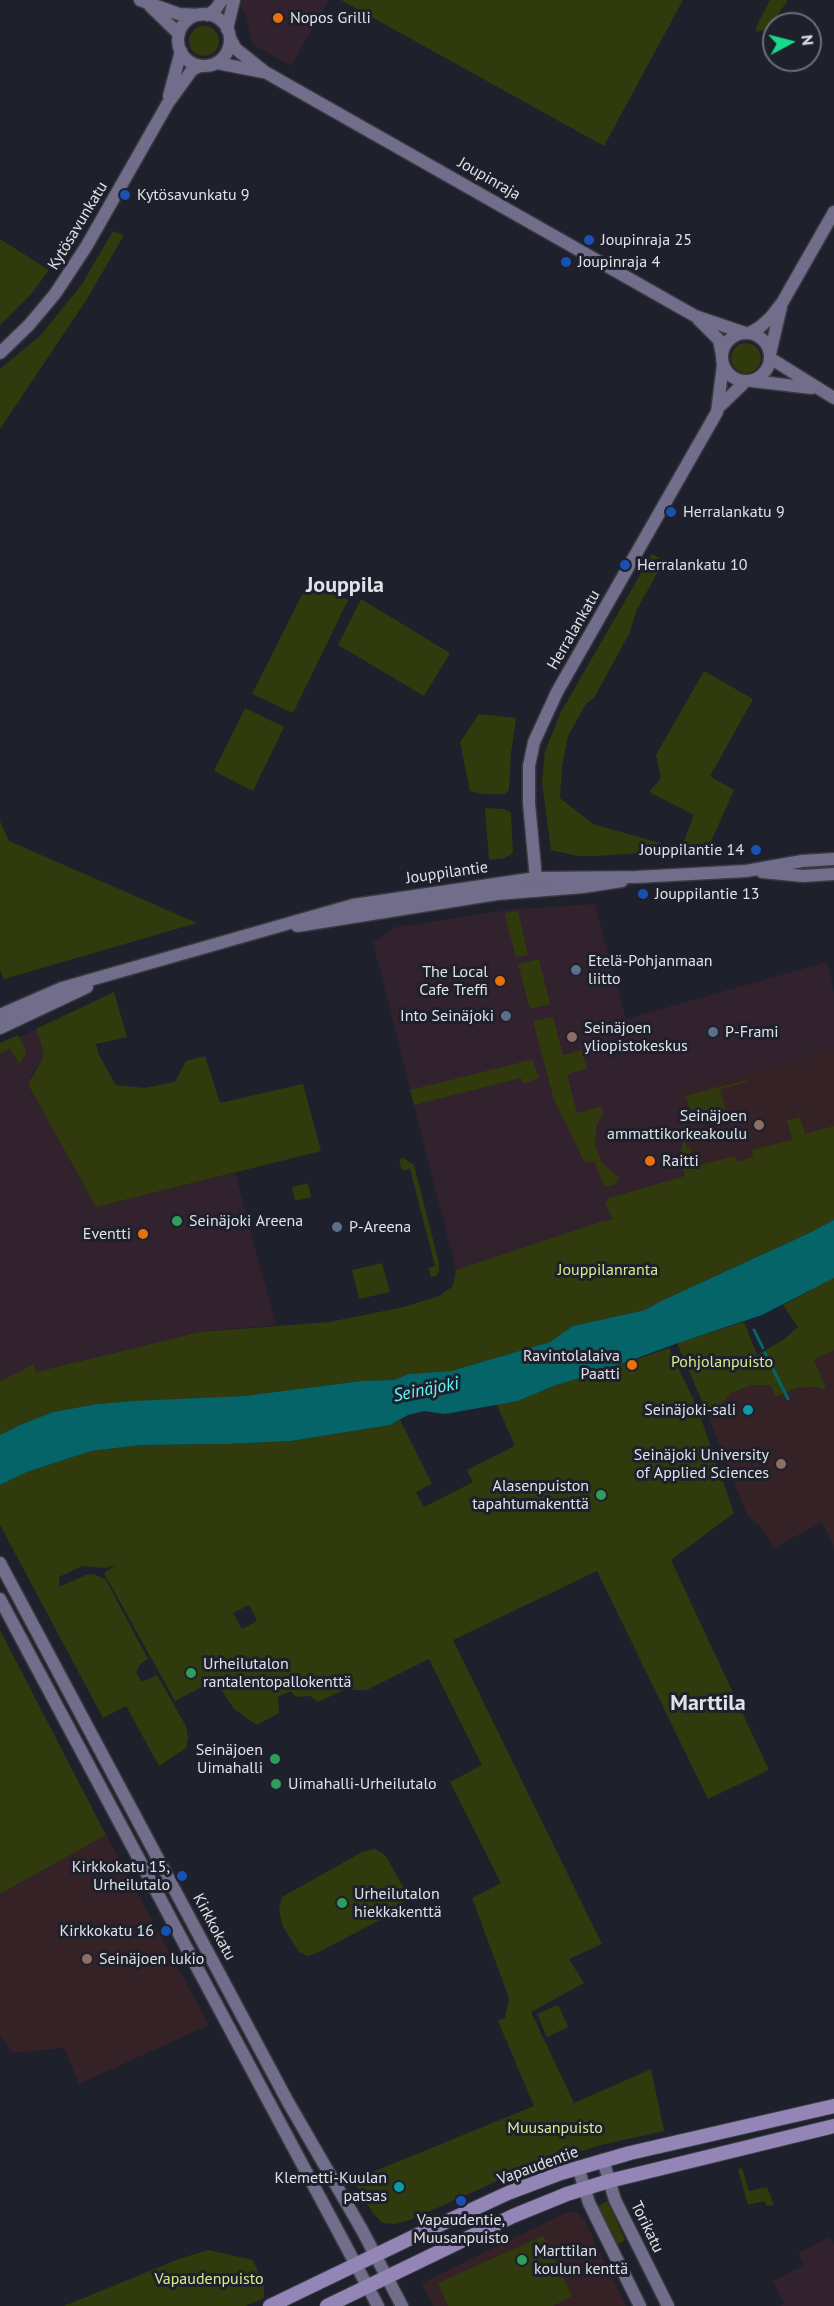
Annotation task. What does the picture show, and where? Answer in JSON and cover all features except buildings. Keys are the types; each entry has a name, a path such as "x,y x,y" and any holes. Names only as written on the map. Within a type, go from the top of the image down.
{"main road":[{"name":"Vapaudentie","path":"270,2306 508,2193 578,2167 834,2106"},
{"path":"327,2306 543,2202 609,2181 834,2126"}],"street":[{"path":"179,34 187,22 215,10 222,0"},
{"path":"145,2 179,34 181,51 192,63 200,66 217,63 227,53 234,0"},
{"path":"145,2 179,14 215,17 229,34"},
{"name":"Joupinraja","path":"229,34 236,49 265,72 695,316 748,333"},
{"name":"Kytösavunkatu","path":"168,103 181,51"},
{"name":"Joupinraja","path":"217,63 265,72"},
{"name":"Kytösavunkatu","path":"0,353 29,325 65,280 105,216 168,103 192,70 200,66"},
{"path":"817,389 732,377 722,360 723,348 732,337 760,327 771,317 782,303 834,212"},
{"path":"748,381 762,376 769,365 782,303"},
{"name":"Joupinraja","path":"695,316 718,340 722,360"},
{"path":"748,333 761,338 769,348 770,357 834,398"},
{"name":"Herralankatu","path":"719,407 718,392 722,360"},
{"name":"Herralankatu","path":"536,884 529,803 529,766 534,742 557,692 719,407 748,381"},
{"name":"Jouppilantie","path":"3,1017 118,973 267,931 486,896 536,884 592,886 636,878 746,871 802,861 834,859"},
{"name":"Jouppilantie","path":"746,871 803,876 834,874"},
{"name":"Kirkkokatu","path":"0,1563 288,2102 402,2306"},
{"name":"Kirkkokatu","path":"0,1599 378,2306"},
{"name":"Torikatu","path":"603,2160 615,2200 668,2306"},
{"path":"578,2167 589,2203 640,2306"}],"shaded area":[{"path":"242,0 329,0 291,66 254,45 247,18 240,5"},
{"path":"595,904 626,1019 827,962 834,993 834,1049 676,1092 703,1197 621,1221 603,1221 456,1270 373,943 396,927 514,909"},
{"path":"36,1029 43,1050 42,1060 31,1076 30,1088 96,1207 235,1173 276,1325 200,1332 36,1372 34,1364 0,1381 0,1047"},
{"name":"Seinäjoen ammattikorkeakoulu","path":"834,1049 834,1157 703,1197 675,1092"},
{"name":"Seinäjoki University of Applied Sciences","path":"834,1350 834,1546 822,1522 774,1548 763,1529 747,1515 707,1413 718,1408 731,1393 752,1385 770,1385 776,1397 796,1388 822,1389 826,1387 814,1360"},
{"name":"Seinäjoen lukio","path":"106,1835 209,2025 79,2084 64,2048 13,2053 0,2036 0,1894"},
{"path":"575,2211 584,2219 626,2306 433,2306 422,2283 565,2213"},
{"path":"830,2237 834,2244 834,2306 780,2306 784,2303 773,2281 804,2265 798,2253"}],"green space":[{"path":"341,0 683,0 604,146"},
{"path":"770,0 788,0 780,12 764,12"},
{"path":"762,15 762,30 756,32"},
{"path":"204,26 214,31 219,41 214,51 204,56 194,51 189,41 194,31"},
{"path":"113,231 124,235 87,299 0,429 0,369 41,335 82,284"},
{"path":"0,239 49,270 32,293 0,325"},
{"path":"746,343 757,347 761,358 757,369 746,373 735,369 731,358 735,347"},
{"path":"652,554 664,561 636,611 630,632 594,698 586,704 568,736 562,767 560,798 593,824 681,849 694,815 649,792 661,778 656,755 704,671 753,699 710,776 734,790 708,848 597,856 577,856 551,850 542,783 545,751 561,712"},
{"path":"310,579 348,600 293,713 252,694"},
{"path":"361,599 450,653 424,696 338,645"},
{"path":"245,708 284,727 253,791 214,771"},
{"path":"479,714 516,718 509,790 505,794 470,791 460,742"},
{"path":"485,808 504,809 511,813 513,853 505,858 489,860"},
{"path":"0,821 9,841 197,923 4,979 0,971"},
{"path":"518,911 528,955 516,957 504,913"},
{"path":"539,959 550,1004 530,1009 518,964"},
{"path":"114,992 127,1037 96,1044 99,1055 116,1085 144,1088 175,1082 186,1061 205,1056 220,1103 303,1084 321,1151 96,1207 30,1088 29,1082 42,1060 43,1050 36,1029"},
{"path":"553,1017 563,1055 582,1050 587,1069 567,1074 577,1113 601,1106 603,1113 596,1127 595,1145 602,1163 619,1178 616,1184 605,1187 594,1161 585,1163 554,1100 533,1021"},
{"path":"18,1035 26,1050 19,1064 10,1048 0,1054 0,1043"},
{"path":"533,1061 539,1078 523,1084 521,1078 414,1105 410,1090"},
{"path":"746,1080 747,1082 720,1089 726,1112 693,1121 686,1096"},
{"name":"Jouppilanranta","path":"800,1117 805,1134 834,1126 834,1220 645,1310 573,1326 550,1342 451,1371 409,1374 394,1380 361,1381 244,1396 97,1404 53,1412 0,1435 0,1381 34,1364 36,1372 200,1332 329,1322 404,1307 439,1296 453,1286 456,1270 603,1221 613,1220 605,1203 609,1198 685,1176 679,1158 683,1142 687,1148 690,1147 696,1166 735,1156 737,1162 753,1157 752,1150 792,1140 787,1120"},
{"path":"403,1158 414,1165 439,1263 436,1276 431,1277 428,1268 435,1266 410,1169 402,1170 399,1160"},
{"path":"308,1183 311,1197 295,1201 292,1187"},
{"path":"382,1263 390,1292 359,1299 352,1270"},
{"name":"Pohjolanpuisto","path":"834,1278 834,1350 814,1360 826,1387 822,1389 796,1388 776,1397 770,1385 752,1385 731,1393 718,1408 707,1413 677,1343 744,1322 757,1355 783,1340 798,1327 783,1305"},
{"name":"Muusanpuisto","path":"669,1348 697,1407 734,1513 671,1560 769,1770 708,1799 597,1571 453,1640 602,1944 569,1959 584,1983 531,2012 574,2103 651,2069 664,2131 601,2145 559,2158 513,2174 410,2220 394,2224 382,2223 373,2213 353,2180 534,2106 498,2021 505,2018 509,1998 472,1898 501,1883 450,1782 482,1765 429,1659 367,1690 344,1690 318,1702 310,1696 296,1697 291,1691 278,1697 279,1713 257,1725 234,1709 215,1680 175,1701 104,1573 116,1565 105,1568 82,1566 59,1577 59,1587 86,1575 94,1574 106,1580 148,1659 140,1664 136,1673 142,1682 157,1675 186,1726 188,1738 186,1748 159,1766 126,1706 103,1718 0,1525 0,1485 27,1472 91,1451 141,1445 290,1441 390,1425 400,1420 432,1484 416,1492 424,1507 473,1482 467,1470 515,1446 496,1403 518,1401 556,1385","holes":["249,1605 257,1621 242,1629 233,1613"]},
{"path":"0,1630 106,1835 0,1894"},
{"name":"Urheilutalon hiekkakenttä","path":"375,1849 386,1856 403,1887 406,1897 401,1909 317,1953 308,1956 299,1952 283,1927 279,1909 282,1897 364,1851"},
{"path":"558,2005 568,2027 547,2037 537,2014"},
{"path":"742,2168 749,2191 767,2187 774,2205 767,2206 764,2201 748,2205 738,2169"},
{"path":"608,2201 625,2240 617,2245 597,2206"},
{"name":"Marttilan koulun kenttä","path":"543,2236 572,2296 553,2306 448,2306 438,2283"},
{"name":"Vapaudenpuisto","path":"208,2250 253,2260 264,2285 264,2298 246,2306 64,2306 179,2259"}],"water":[{"name":"Seinäjoki","path":"834,1220 834,1278 762,1315 594,1374 556,1385 518,1401 445,1414 424,1411 408,1415 390,1425 291,1441 141,1445 91,1451 27,1472 0,1485 0,1435 53,1412 97,1404 244,1396 361,1381 394,1380 409,1374 451,1371 550,1342 573,1326 645,1310"}],"waterway":[{"path":"754,1330 763,1348"},
{"path":"765,1353 788,1399"}],"place":[{"name":"Nopos Grilli","path":"278,18"},
{"name":"Kytösavunkatu 9","path":"125,195"},
{"name":"Joupinraja 25","path":"589,240"},
{"name":"Joupinraja 4","path":"566,262"},
{"name":"Herralankatu 9","path":"671,512"},
{"name":"Herralankatu 10","path":"625,565"},
{"name":"Jouppilantie 14","path":"756,850"},
{"name":"Jouppilantie 13","path":"643,894"},
{"name":"Etelä-Pohjanmaan liitto","path":"576,970"},
{"name":"The Local Cafe Treffi","path":"500,981"},
{"name":"Into Seinäjoki","path":"506,1016"},
{"name":"P-Frami","path":"713,1032"},
{"name":"Seinäjoen yliopistokeskus","path":"572,1037"},
{"name":"Seinäjoen ammattikorkeakoulu","path":"759,1125"},
{"name":"Raitti","path":"650,1161"},
{"name":"Seinäjoki Areena","path":"177,1221"},
{"name":"P-Areena","path":"337,1227"},
{"name":"Eventti","path":"143,1234"},
{"name":"Ravintolalaiva Paatti","path":"632,1365"},
{"name":"Seinäjoki-sali","path":"748,1410"},
{"name":"Seinäjoki University of Applied Sciences","path":"781,1464"},
{"name":"Alasenpuiston tapahtumakenttä","path":"601,1495"},
{"name":"Urheilutalon rantalentopallokenttä","path":"191,1673"},
{"name":"Seinäjoen Uimahalli","path":"275,1759"},
{"name":"Uimahalli-Urheilutalo","path":"276,1784"},
{"name":"Kirkkokatu 15, Urheilutalo","path":"182,1876"},
{"name":"Urheilutalon hiekkakenttä","path":"342,1903"},
{"name":"Kirkkokatu 16","path":"166,1931"},
{"name":"Seinäjoen lukio","path":"87,1959"},
{"name":"Klemetti-Kuulan patsas","path":"399,2187"},
{"name":"Vapaudentie, Muusanpuisto","path":"461,2201"},
{"name":"Marttilan koulun kenttä","path":"522,2260"}],"district":[{"name":"Jouppila","path":"345,586"},
{"name":"Marttila","path":"708,1704"}]}
